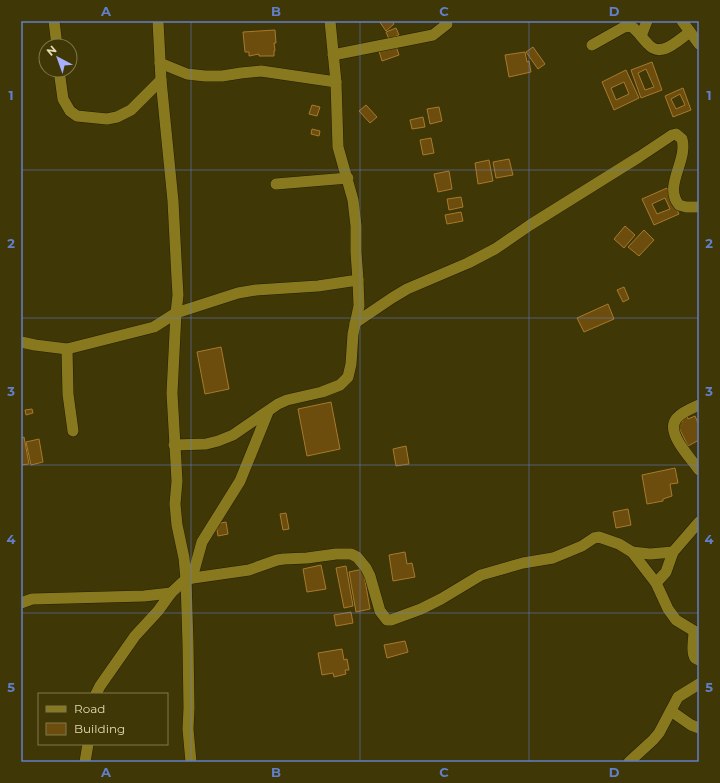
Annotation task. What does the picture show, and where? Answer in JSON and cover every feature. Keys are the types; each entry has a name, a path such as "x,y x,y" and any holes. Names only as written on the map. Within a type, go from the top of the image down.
{"street":[{"path":"54,21 55,38"},
{"path":"158,21 161,80 174,216 178,295 172,393 177,481 175,504 177,525 189,578 188,729 191,762"},
{"path":"174,445 206,444 234,436 278,404 287,400 322,392 340,385 348,377 351,364 353,334 359,306 356,226 353,200 348,178 338,147 336,82 330,21"},
{"path":"641,36 648,21"},
{"path":"682,21 699,44"},
{"path":"333,55 433,34 448,22"},
{"path":"592,45 624,27 631,26 654,50 659,51 669,47 690,32"},
{"path":"160,63 187,74 205,76 222,76 261,71 336,82"},
{"path":"60,78 63,99 70,111 77,116 106,119 117,117 131,110 161,80"},
{"path":"355,323 407,289 468,263 495,249 530,225 672,135 676,134 682,139 683,151 673,187 673,195 679,205 686,207 699,207"},
{"path":"276,184 348,178"},
{"path":"21,342 67,349 154,327 176,313 238,293 256,290 318,286 358,280"},
{"path":"67,349 68,394 73,431"},
{"path":"699,405 676,419 674,428 677,441 699,470"},
{"path":"96,693 135,636 158,611 171,593 189,578 202,542 240,481 268,411"},
{"path":"656,583 666,572 673,552 699,522"},
{"path":"189,578 249,570 277,560 336,554 351,554 357,557 366,568 370,576 380,611 387,620 392,620 442,599 481,575 523,563 553,558 599,537 619,544 632,552 656,583 668,608 676,620 696,632 692,652 695,658 699,660"},
{"path":"632,552 650,554 673,552"},
{"path":"21,603 32,599 144,596 171,593"},
{"path":"629,762 653,740 671,712 674,702 678,697 699,684"},
{"path":"671,712 691,725 699,728"},
{"path":"85,762 88,745"}],"building":[{"path":"379,21 392,21 394,24 386,31"},
{"path":"396,28 399,35 389,39 386,32"},
{"path":"275,30 276,43 274,43 274,56 259,56 259,54 249,56 249,52 245,52 243,32"},
{"path":"396,46 399,55 382,61 379,51"},
{"path":"533,47 545,64 538,69 526,52"},
{"path":"525,52 527,62 529,61 531,72 509,77 505,55"},
{"path":"652,62 662,90 641,98 631,70","holes":["646,69 654,87 645,90 638,73"]},
{"path":"626,70 639,98 614,110 602,82","holes":["624,82 629,94 616,100 611,88"]},
{"path":"683,88 691,110 673,117 665,96","holes":["680,94 685,105 676,109 671,99"]},
{"path":"312,105 320,107 317,116 309,114"},
{"path":"366,105 377,117 370,123 359,111"},
{"path":"439,107 442,121 430,124 427,109"},
{"path":"423,117 425,127 412,129 410,120"},
{"path":"312,129 320,131 319,136 311,134"},
{"path":"431,138 434,153 423,155 420,140"},
{"path":"509,159 513,175 496,178 493,162"},
{"path":"489,160 493,181 478,184 475,163"},
{"path":"449,171 452,189 438,192 434,174"},
{"path":"667,188 679,214 654,225 642,199","holes":["665,198 670,209 657,214 652,204"]},
{"path":"461,197 463,207 449,210 447,199"},
{"path":"461,212 463,221 447,224 445,215"},
{"path":"625,226 635,235 624,248 614,239"},
{"path":"644,230 654,240 639,256 628,247"},
{"path":"624,287 629,299 623,302 617,290"},
{"path":"608,304 614,319 584,332 577,318"},
{"path":"221,347 229,389 205,394 197,352"},
{"path":"331,402 340,449 307,456 298,409"},
{"path":"32,409 33,413 26,415 25,410"},
{"path":"687,416 688,419 695,416 699,425 699,440 688,446 677,424 683,421 682,418"},
{"path":"24,437 29,464 21,465 21,438"},
{"path":"39,439 43,462 31,465 26,442"},
{"path":"406,446 409,464 396,466 393,449"},
{"path":"675,468 678,483 670,484 672,496 663,499 663,501 647,504 642,475"},
{"path":"628,509 631,525 616,528 613,512"},
{"path":"286,513 289,529 283,530 280,514"},
{"path":"226,522 228,534 218,536 216,524"},
{"path":"405,552 407,564 412,563 415,577 393,581 389,555"},
{"path":"321,565 326,589 307,592 303,569"},
{"path":"346,566 353,606 344,608 336,568"},
{"path":"363,569 370,609 356,612 349,572"},
{"path":"351,612 353,623 336,626 334,615"},
{"path":"405,641 408,652 387,658 384,645"},
{"path":"342,649 344,660 347,659 349,670 345,670 346,674 334,677 333,673 322,675 318,653"}]}
